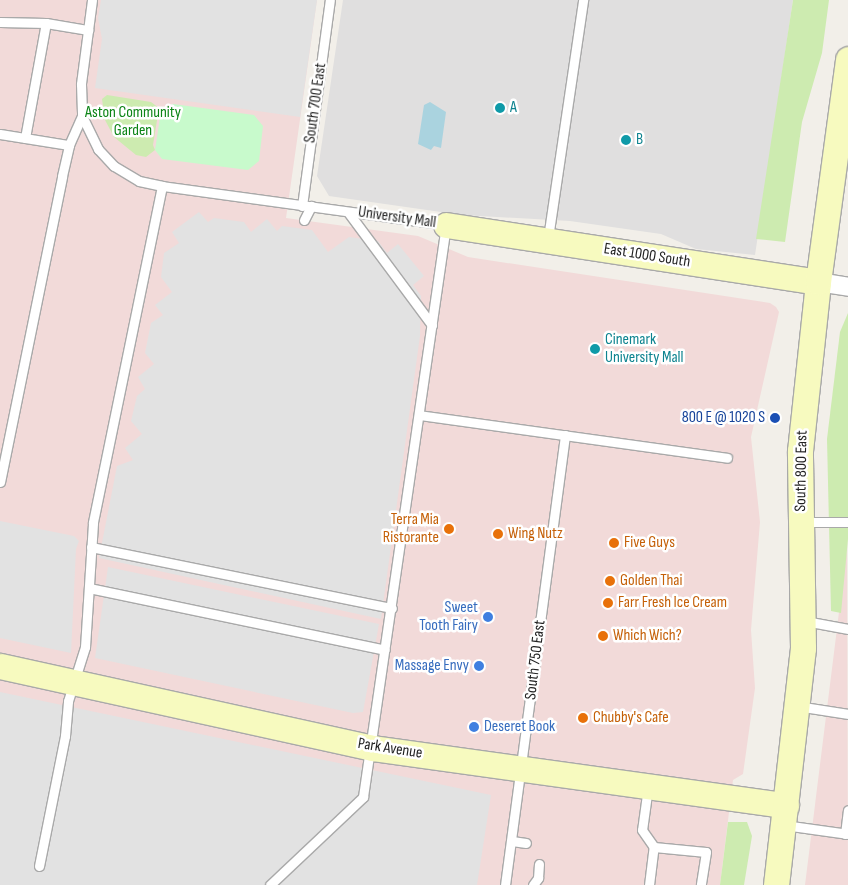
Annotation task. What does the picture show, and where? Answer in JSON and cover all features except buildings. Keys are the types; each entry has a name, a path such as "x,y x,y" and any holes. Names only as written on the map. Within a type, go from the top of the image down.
{"street":[{"name":"South 800 East","path":"776,885 797,706 802,620 800,451 818,282 842,146 848,59"},
{"name":"East 1000 South","path":"446,225 848,287"},
{"name":"Park Avenue","path":"0,666 373,748 648,786 784,815"}],"lane":[{"name":"University Mall","path":"92,0 81,84 82,116 98,149 114,166 139,181 162,186 446,225 385,650 373,748 364,797 270,885"},
{"name":"South 700 East","path":"304,220 330,0"},
{"path":"548,241 583,0"},
{"path":"0,22 46,23 88,30"},
{"path":"25,138 46,23"},
{"path":"0,482 69,145 82,116"},
{"path":"0,134 69,145"},
{"path":"39,866 74,683 85,647 93,522 162,186"},
{"path":"348,212 432,325"},
{"path":"419,415 727,458"},
{"name":"South 750 East","path":"505,885 565,435"},
{"path":"801,522 848,522"},
{"path":"91,547 392,608"},
{"path":"89,588 385,650"},
{"path":"802,620 848,629"},
{"path":"797,706 848,714"},
{"path":"648,786 642,830 654,847 649,885"},
{"path":"784,815 846,834 848,810"},
{"path":"512,841 526,843"},
{"path":"654,847 706,852 701,885"},
{"path":"533,885 538,878 540,864"}],"shaded area":[{"path":"0,0 317,0 286,218 418,236 468,257 770,303 776,307 779,312 751,437 760,522 751,630 755,688 743,774 733,780 720,885 0,885"},
{"path":"101,0 317,0 300,117 95,88 102,39 98,18"},
{"path":"343,0 793,0 755,255 696,249 661,234 570,221 462,215 329,196 317,176"},
{"path":"199,212 208,222 214,218 244,222 251,232 267,219 277,231 282,226 312,230 328,252 349,237 378,241 387,253 398,244 424,276 413,285 421,296 420,336 381,619 99,558 117,466 133,460 125,448 142,434 131,421 137,396 145,389 138,377 154,364 145,353 151,323 163,315 155,305 172,292 161,277 164,253 179,243 172,232"},
{"path":"0,521 74,536 79,541 76,549 71,653 0,638"},
{"path":"847,548 848,885 805,885"},
{"path":"108,567 379,624 363,712 353,713 95,658"},
{"path":"0,692 491,795 477,885 0,885"}],"green space":[{"path":"793,0 829,0 822,53 802,122 785,242 756,239"},
{"name":"Aston Community Garden","path":"107,95 151,102 159,108 153,145 155,150 146,157 136,155 114,137 105,120 102,99"},
{"path":"173,104 254,115 263,126 259,161 248,170 162,159 155,150 161,111"},
{"path":"848,313 848,539 841,613 831,611 827,439 840,332"},
{"path":"728,822 747,822 752,836 744,885 720,885"}],"water":[{"path":"430,102 446,112 441,148 434,146 431,150 418,144 424,105"}],"place":[{"name":"A","path":"500,108"},
{"name":"B","path":"626,140"},
{"name":"Cinemark University Mall","path":"595,349"},
{"name":"800 E @ 1020 S","path":"775,418"},
{"name":"Terra Mia Ristorante","path":"449,529"},
{"name":"Wing Nutz","path":"498,534"},
{"name":"Five Guys","path":"614,543"},
{"name":"Golden Thai","path":"610,581"},
{"name":"Farr Fresh Ice Cream","path":"608,603"},
{"name":"Sweet Tooth Fairy","path":"488,617"},
{"name":"Which Wich?","path":"603,636"},
{"name":"Massage Envy","path":"479,666"},
{"name":"Chubby's Cafe","path":"583,718"},
{"name":"Deseret Book","path":"474,727"}]}
